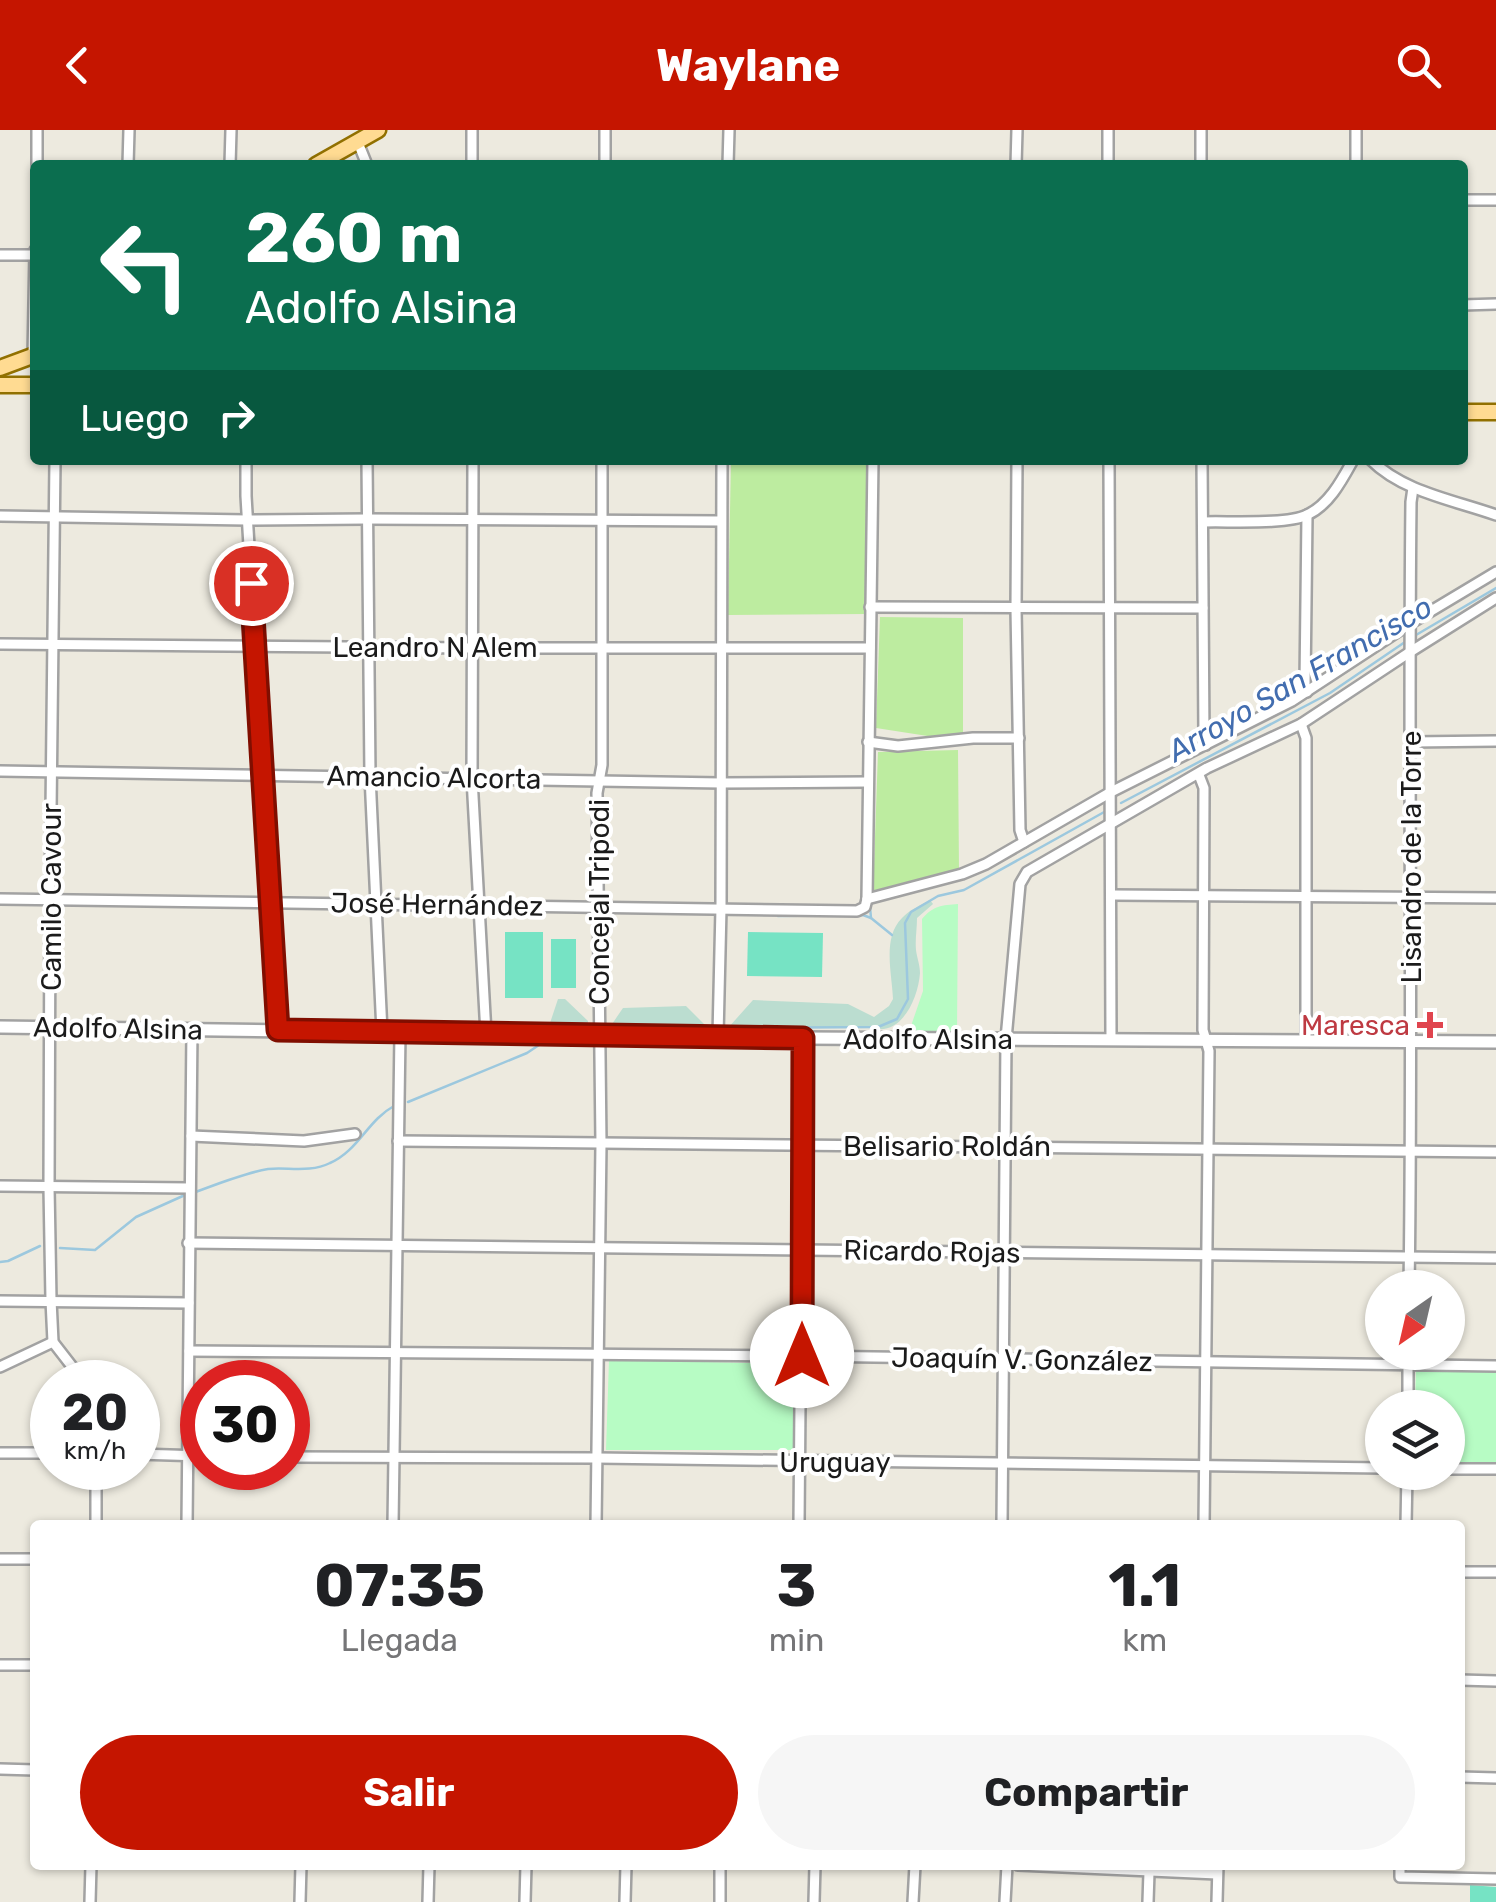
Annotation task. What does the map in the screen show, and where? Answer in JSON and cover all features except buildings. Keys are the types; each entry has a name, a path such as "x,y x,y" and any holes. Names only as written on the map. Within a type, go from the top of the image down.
{"main road":[{"path":"324,160 378,130"},
{"path":"0,368 30,357"},
{"path":"0,385 30,385"},
{"path":"1468,412 1496,412"}],"street":[{"path":"37,160 38,130"},
{"path":"128,160 129,130"},
{"path":"230,130 230,160"},
{"path":"472,130 472,160"},
{"path":"605,130 605,160"},
{"path":"728,130 728,160"},
{"path":"1016,130 1016,160"},
{"path":"1108,130 1108,160"},
{"path":"1201,130 1201,160"},
{"path":"1356,130 1356,160"},
{"path":"356,140 365,160"},
{"path":"1468,200 1496,200"},
{"path":"0,254 30,252"},
{"path":"1468,304 1496,304"},
{"name":"Camilo Cavour","path":"53,1342 49,1187 55,465"},
{"path":"246,465 278,1030"},
{"path":"367,465 370,776 382,1032"},
{"path":"472,465 472,778 486,1034"},
{"name":"Concejal Tripodi","path":"596,1520 601,1144 597,794 602,765 602,465"},
{"path":"718,1036 722,465"},
{"path":"874,465 867,899 975,870 1307,692 1496,572"},
{"path":"1018,465 1018,738 1020,830 1024,842"},
{"path":"1109,465 1111,1039"},
{"path":"1202,465 1206,745"},
{"path":"1203,522 1280,520 1307,515 1338,486 1350,465"},
{"path":"1376,465 1413,488 1496,515"},
{"name":"Lisandro de la Torre","path":"1410,1270 1413,488"},
{"path":"1307,515 1307,692"},
{"path":"0,516 721,521"},
{"path":"1002,1520 1006,1038 1022,877 1111,819 1301,724 1410,648 1496,598"},
{"path":"870,607 1203,608"},
{"name":"Leandro N Alem","path":"0,644 870,648"},
{"path":"1301,724 1306,738 1306,1041"},
{"path":"868,742 898,746 972,738 1018,738"},
{"path":"1410,742 1496,742"},
{"name":"Amancio Alcorta","path":"0,770 721,783 867,782"},
{"path":"1199,775 1204,788 1202,1030 1209,1052 1204,1520"},
{"path":"1112,895 1496,898"},
{"name":"José Hernández","path":"0,898 857,911 866,907 867,899"},
{"name":"Adolfo Alsina","path":"0,1027 1496,1042"},
{"path":"189,1360 192,1030"},
{"path":"393,1520 400,1033"},
{"path":"799,1520 803,1038"},
{"path":"191,1136 304,1141 355,1134"},
{"name":"Belisario Roldán","path":"398,1141 1496,1152"},
{"path":"0,1186 189,1192"},
{"name":"Ricardo Rojas","path":"188,1244 1496,1258"},
{"path":"0,1301 189,1303"},
{"path":"0,1368 53,1342 67,1360"},
{"name":"Joaquín V. González","path":"189,1351 1365,1364"},
{"name":"Joaquín V. González","path":"1465,1366 1496,1366"},
{"path":"0,1453 30,1453"},
{"name":"Uruguay","path":"310,1457 1365,1468"},
{"path":"1465,1468 1496,1468"},
{"path":"96,1490 96,1520"},
{"path":"187,1520 188,1490"},
{"path":"1406,1520 1407,1490"},
{"path":"0,1558 30,1559"},
{"path":"1465,1572 1496,1572"},
{"path":"0,1665 30,1665"},
{"path":"1465,1680 1496,1681"},
{"path":"0,1769 30,1770"},
{"path":"1465,1777 1496,1778"},
{"path":"90,1902 91,1870"},
{"path":"300,1902 301,1870"},
{"path":"428,1902 429,1870"},
{"path":"525,1902 526,1870"},
{"path":"625,1902 626,1870"},
{"path":"720,1870 720,1902"},
{"path":"814,1902 815,1870"},
{"path":"914,1902 915,1870"},
{"path":"1005,1902 1007,1870"},
{"path":"1112,1870 1195,1870"},
{"path":"1217,1902 1218,1870"},
{"path":"1400,1870 1400,1877 1496,1879"},
{"path":"1148,1902 1149,1872"}],"green space":[{"path":"731,465 869,465 866,614 728,615"},
{"path":"880,617 963,618 963,735 934,737 876,728"},
{"path":"958,750 959,870 873,895 878,752"},
{"path":"930,900 933,904 917,918 919,984 911,1005 898,1022 880,1029 728,1028 753,1000 848,1004 874,1017 893,999 890,956 896,926 908,913"},
{"path":"958,904 957,1033 913,1032 912,1023 923,991 922,919 938,907"},
{"path":"505,932 543,932 543,998 505,998"},
{"path":"748,932 823,933 822,977 747,976"},
{"path":"551,939 576,939 576,988 551,988"},
{"path":"558,999 565,999 588,1021 588,1026 549,1026"},
{"path":"686,1006 708,1028 610,1027 623,1008"},
{"path":"609,1360 795,1364 793,1450 606,1450"},
{"path":"1496,1369 1496,1464 1465,1463 1465,1390 1415,1390 1416,1370"},
{"path":"1470,1885 1496,1887 1496,1902 1470,1902"}],"waterway":[{"name":"Arroyo San Francisco","path":"1416,635 1496,588"},
{"name":"Arroyo San Francisco","path":"1121,803 1330,693 1405,642"},
{"name":"Arroyo San Francisco","path":"728,1028 878,1027 897,1019 908,999 905,923 911,912 938,896 964,890 1106,811"},
{"path":"870,907 871,918 892,935"},
{"path":"778,916 871,918"},
{"name":"Arroyo San Francisco","path":"548,1029 588,1026"},
{"name":"Arroyo San Francisco","path":"620,1027 708,1028"},
{"name":"Arroyo San Francisco","path":"408,1102 539,1045"},
{"name":"Arroyo San Francisco","path":"193,1193 259,1171 307,1169 330,1163 348,1151 394,1106"},
{"name":"Arroyo San Francisco","path":"60,1248 95,1250 136,1217 185,1195"},
{"name":"Arroyo San Francisco","path":"0,1262 40,1246"}],"place":[{"name":"Maresca","path":"1430,1025"}],"route":[{"path":"251,583 278,1030 803,1038 802,1356"}]}
